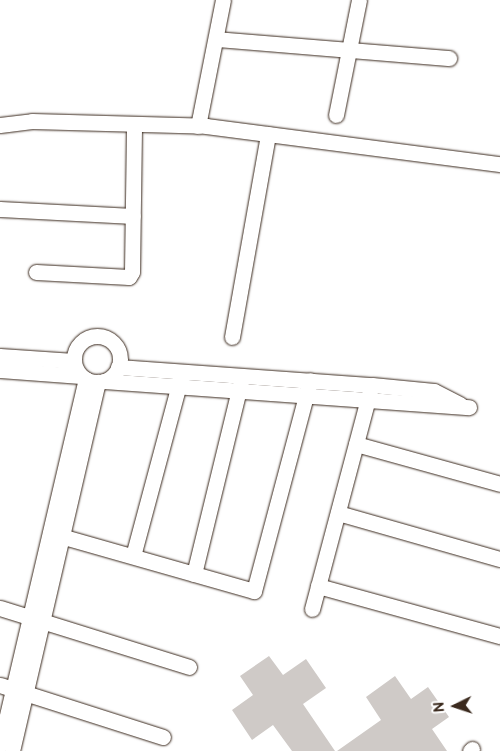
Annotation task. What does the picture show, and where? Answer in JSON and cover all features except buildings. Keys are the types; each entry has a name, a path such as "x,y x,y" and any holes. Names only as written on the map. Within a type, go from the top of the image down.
{"street":[{"path":"198,126 224,0"},
{"path":"336,115 359,0"},
{"path":"216,39 449,58"},
{"path":"0,125 32,121 198,126 500,164"},
{"path":"36,272 129,277 132,272 134,124"},
{"path":"232,337 268,134"},
{"path":"0,209 133,216"},
{"path":"74,362 75,353 82,342 87,339 99,336 105,338 116,347 119,360 115,373 92,380"},
{"path":"0,356 74,362 92,380"},
{"path":"0,370 92,380 178,386 240,383 310,380 372,384 434,391 469,407 306,395 240,383 182,371 118,367"},
{"path":"133,556 182,371"},
{"path":"0,746 13,689 36,619 92,380"},
{"path":"56,534 254,591 310,380"},
{"path":"194,574 240,383"},
{"path":"312,609 372,384"},
{"path":"356,444 500,484"},
{"path":"338,513 500,559"},
{"path":"318,586 500,636"},
{"path":"0,608 189,667"},
{"path":"13,689 163,737"},
{"path":"12,751 13,689"}]}
